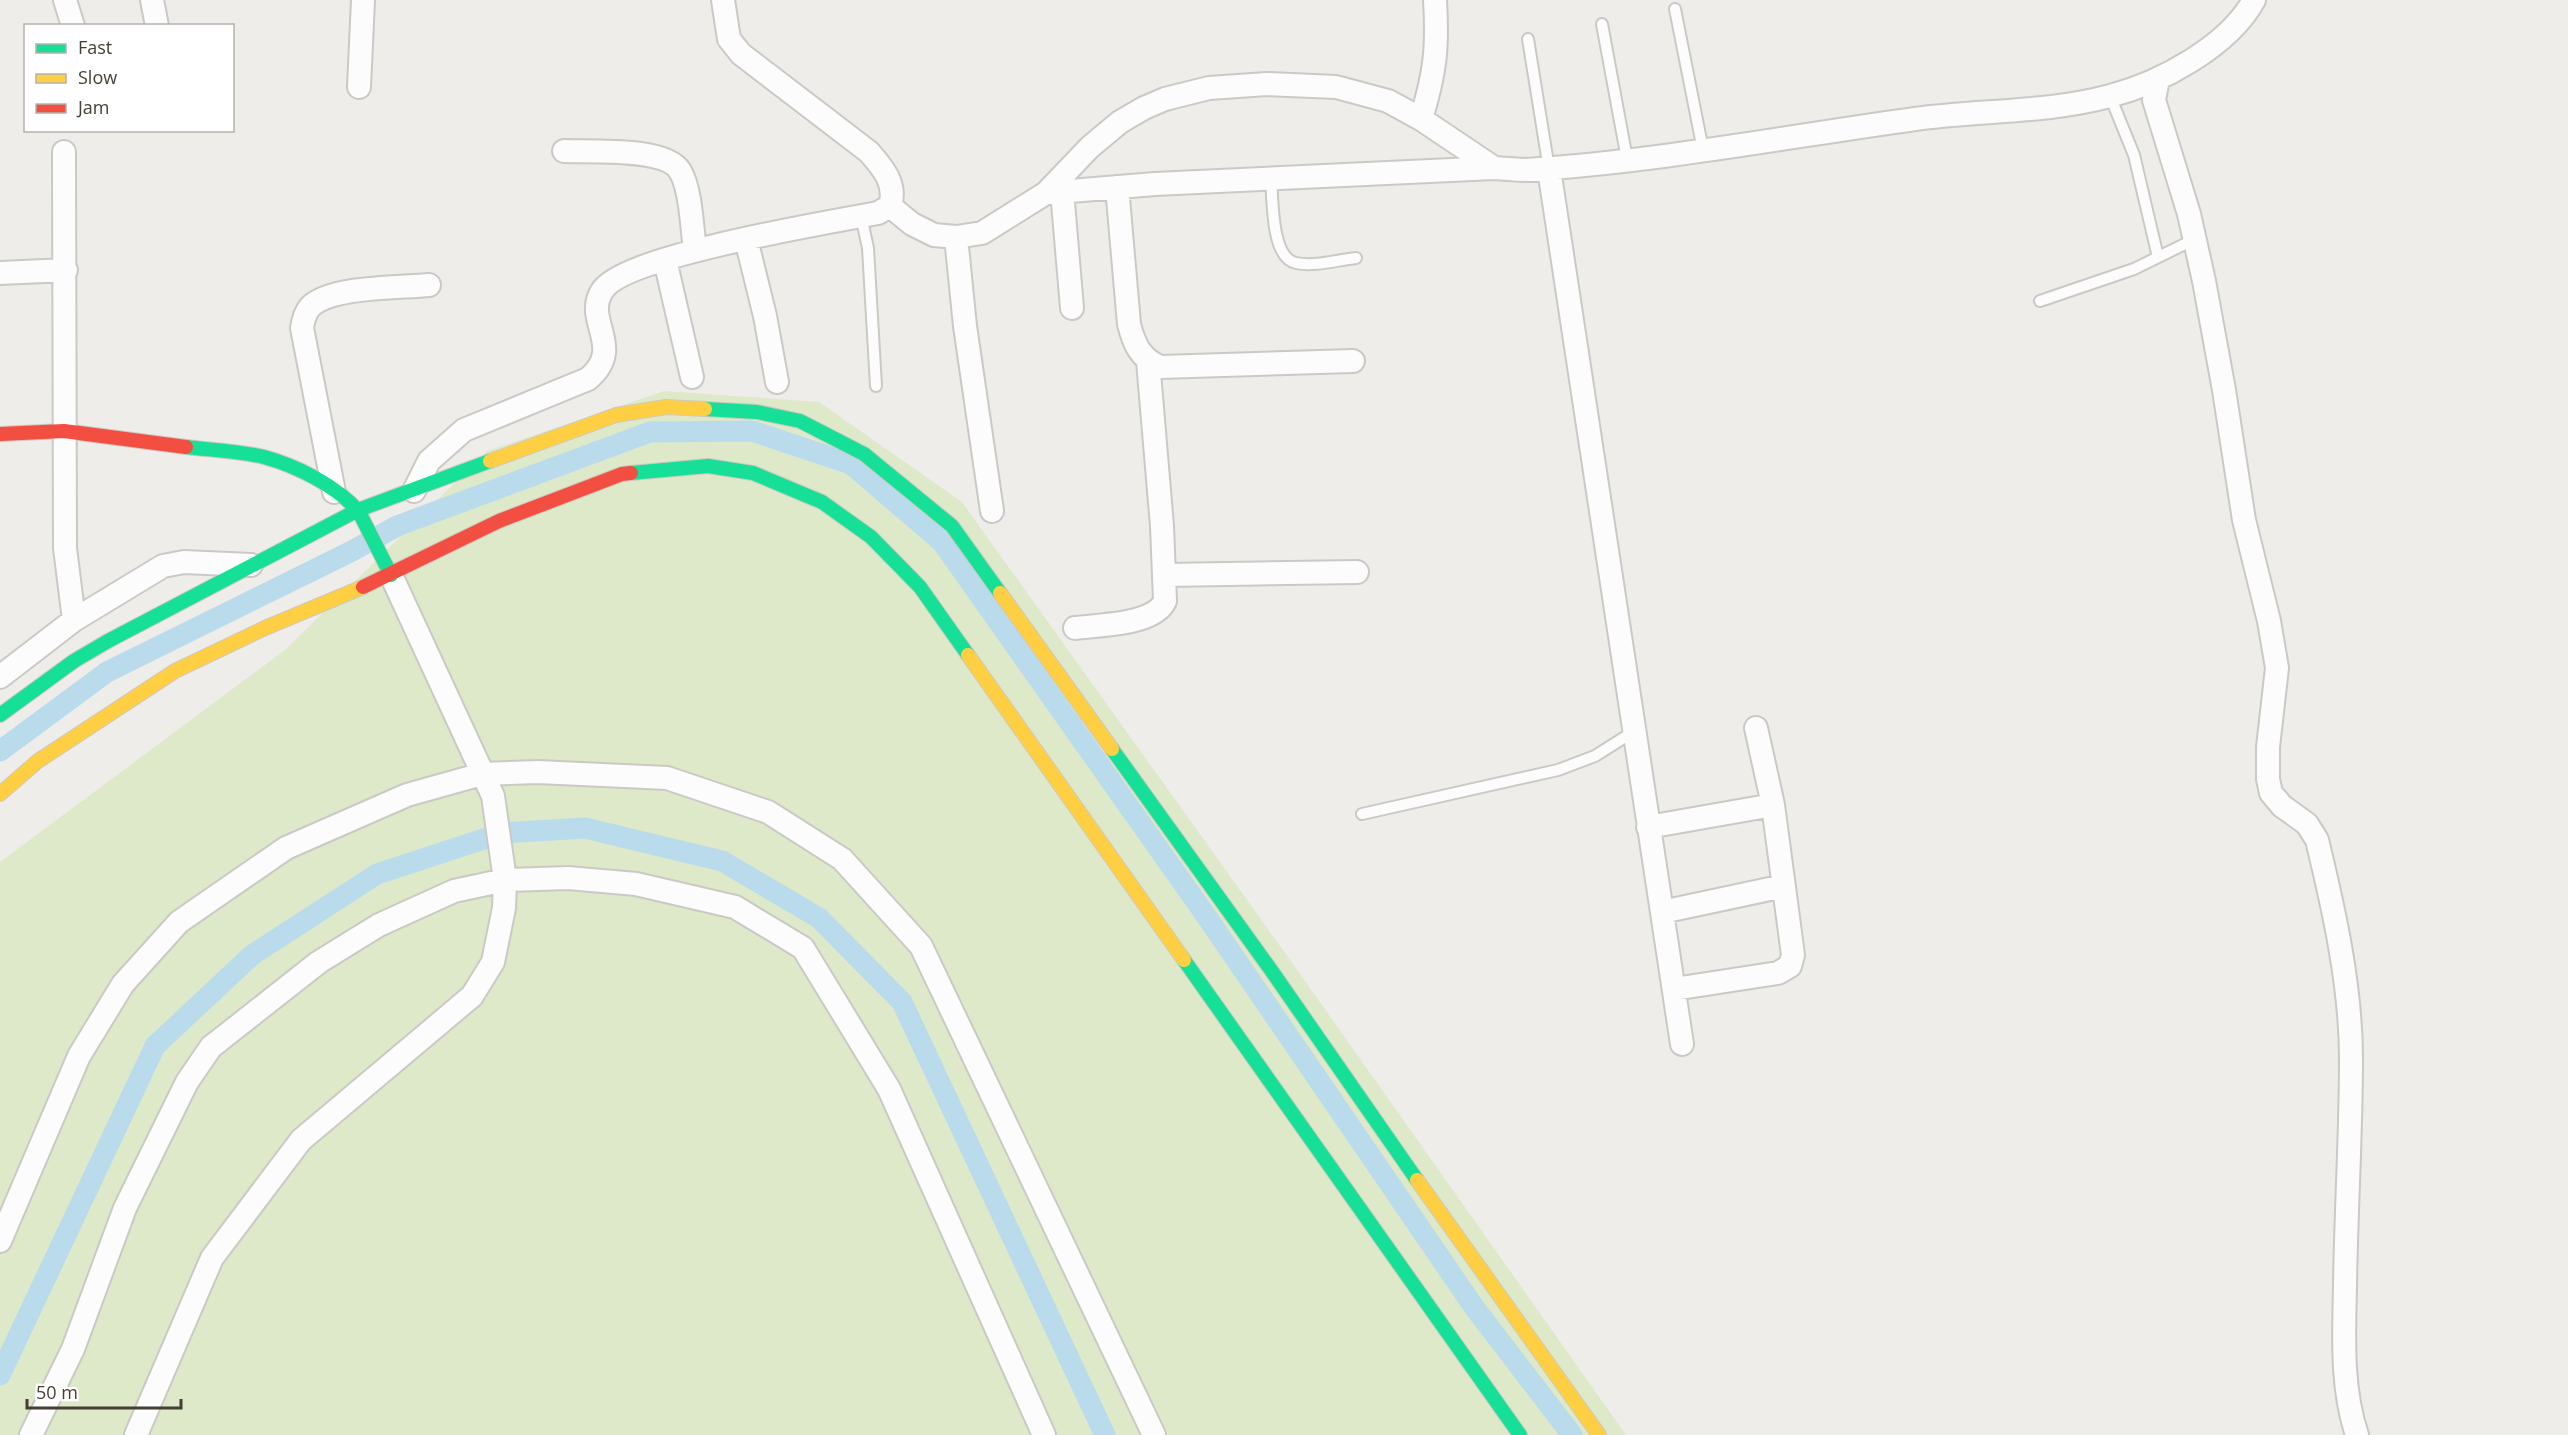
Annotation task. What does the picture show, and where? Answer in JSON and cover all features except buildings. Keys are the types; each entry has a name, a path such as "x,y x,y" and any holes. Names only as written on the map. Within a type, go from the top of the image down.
{"street":[{"path":"65,0 72,24"},
{"path":"152,0 156,24"},
{"path":"359,87 363,0"},
{"path":"414,491 429,460 464,430 588,379 600,369 605,357 597,308 600,292 609,282 622,274 695,250 878,213 890,206 894,193 885,171 869,152 741,54 729,39 723,0"},
{"path":"1421,119 1432,82 1437,52 1435,0"},
{"path":"1054,192 1494,168 1549,169 1703,150 1919,118 2068,104 2110,96 2158,79 2193,58 2235,27 2254,0"},
{"path":"2158,79 2154,100 2189,213 2224,390 2244,520 2269,621 2277,668 2268,747 2268,779 2271,793 2282,806 2307,824 2317,840 2345,982 2351,1058 2344,1317 2346,1382 2351,1418 2357,1435"},
{"path":"890,206 912,224 934,235 956,237 982,233 1054,192 1090,147 1120,122 1165,99 1209,88 1267,84 1336,87 1388,101 1421,119 1494,168"},
{"path":"564,151 654,155 670,161 680,171 685,184 695,250"},
{"path":"63,152 66,270 65,548 74,620"},
{"path":"1549,169 1682,1044"},
{"path":"1075,627 1130,621 1154,614 1162,609 1165,601 1166,575 1148,362 1133,340 1130,324 1117,187"},
{"path":"1054,192 1072,308"},
{"path":"956,237 965,326 992,511"},
{"path":"746,239 765,316 777,382"},
{"path":"664,260 692,377"},
{"path":"0,273 66,270"},
{"path":"334,492 302,328 304,317 310,307 326,297 429,285"},
{"path":"1148,362 1160,367 1353,361"},
{"path":"0,715 74,661 250,566 414,491 616,415 666,407 757,412 800,421 864,454 952,526 1271,970 1488,1282 1599,1435"},
{"path":"0,434 64,431 263,457 297,470 334,492 361,516 493,796 504,872 504,908 493,962 472,996 301,1140 294,1149 212,1258 136,1435"},
{"path":"0,794 38,761 175,671 388,570 499,521 622,474 708,466 753,473 822,502 872,537 920,587 1520,1435"},
{"path":"0,677 74,620 163,566 184,562 250,566"},
{"path":"1166,575 1357,572"},
{"path":"1674,989 1778,973 1790,966 1794,955 1773,805 1756,728"},
{"path":"0,1241 79,1056 123,984 179,922 286,848 406,795 482,774 538,772 667,778 768,812 842,860 921,946 1154,1435"},
{"path":"1648,827 1773,805"},
{"path":"31,1435 73,1349 125,1208 187,1082 212,1047 319,962 379,925 454,891 504,872 636,884 735,908 803,948 889,1089 1044,1435"},
{"path":"1662,912 1784,886"}],"lane":[{"path":"1676,9 1703,150"},
{"path":"1602,24 1627,159"},
{"path":"1528,39 1549,169"},
{"path":"2110,96 2134,155 2158,257"},
{"path":"1271,179 1277,239 1283,256 1294,263 1311,264 1356,258"},
{"path":"861,216 868,248 876,386"},
{"path":"2040,301 2134,269 2194,239"},
{"path":"1362,814 1558,770 1595,756 1633,732"}],"green space":[{"path":"664,391 819,402 962,502 1626,1435 0,1435 0,862 285,650 487,451"}],"waterway":[{"path":"0,751 107,672 352,551 397,526 650,432 752,431 851,464 942,542 1209,920 1474,1307 1572,1435"},
{"path":"0,1375 155,1046 252,955 377,874 502,833 585,828 722,861 819,918 902,1002 1105,1435"}],"traffic: fast":[{"path":"705,409 757,412 800,421 864,454 952,526 1000,593"},
{"path":"186,447 264,457 316,478 340,494 359,512 391,575"},
{"path":"0,715 74,661 108,641 358,510 490,461"},
{"path":"631,473 708,466 753,473 822,502 871,537 920,587 968,655"},
{"path":"1112,749 1271,970 1417,1180"},
{"path":"1184,960 1520,1435"}],"traffic: slow":[{"path":"490,461 616,415 666,407 705,409"},
{"path":"0,794 38,761 175,671 265,628 363,587"},
{"path":"1000,593 1112,749"},
{"path":"968,655 1184,960"},
{"path":"1417,1180 1599,1435"}],"traffic: jam":[{"path":"0,434 64,431 186,447"},
{"path":"363,587 499,521 622,474 631,473"}]}
